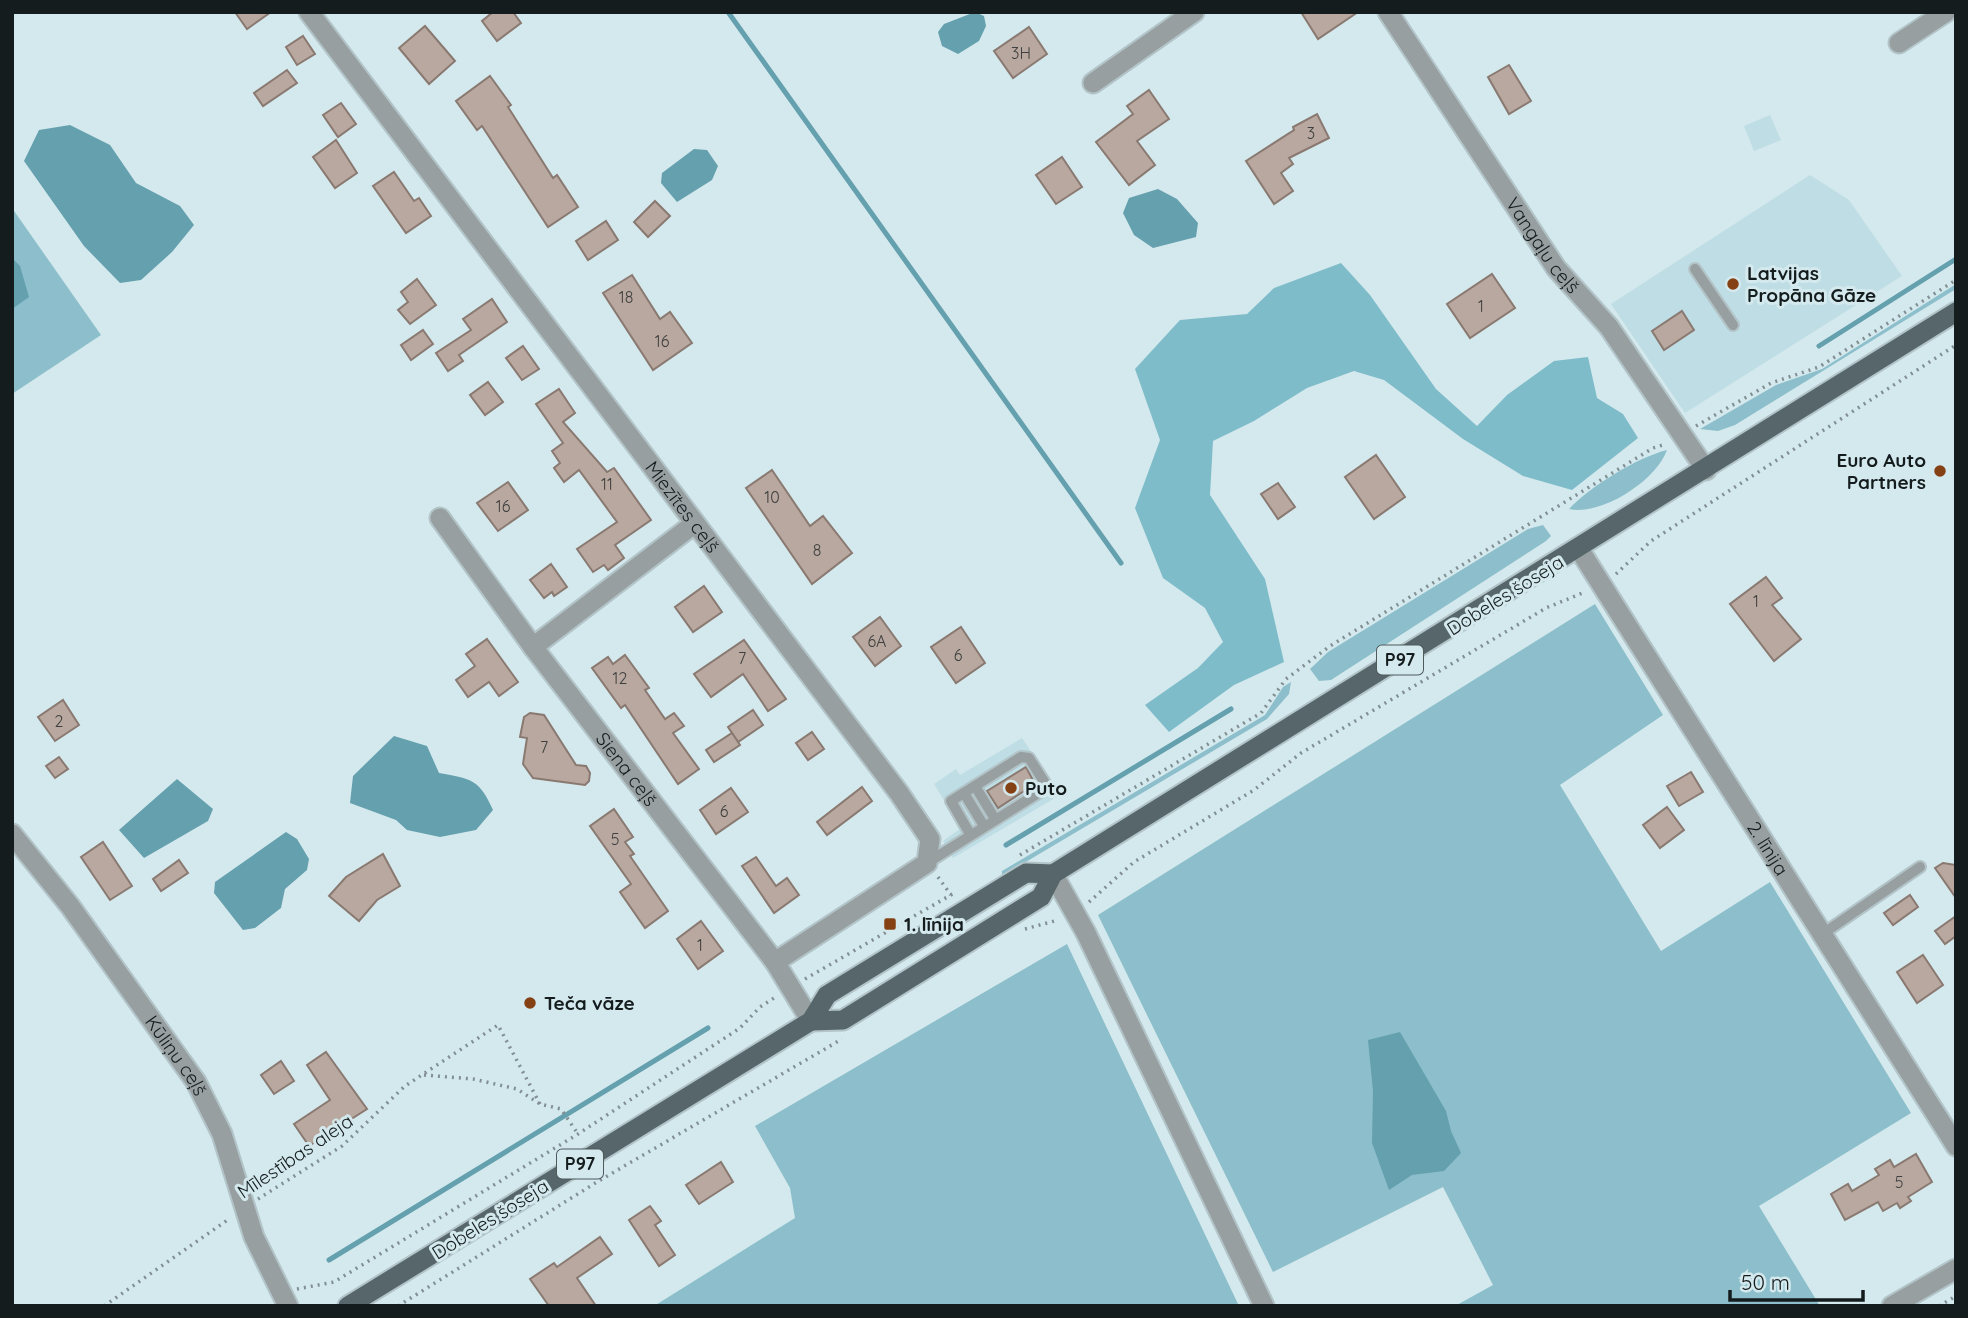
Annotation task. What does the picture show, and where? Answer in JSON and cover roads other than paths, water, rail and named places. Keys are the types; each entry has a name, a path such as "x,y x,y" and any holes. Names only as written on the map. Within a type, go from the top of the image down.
{"main road":[{"name":"Dobeles šoseja","path":"811,1021 843,1020 1041,897 1053,874 1956,312"},
{"name":"Dobeles šoseja","path":"348,1306 811,1021 827,995 1026,873 1053,874"}],"street":[{"name":"Miezītes ceļš","path":"309,12 899,793 930,839 927,863"},
{"path":"1093,83 1194,12"},
{"name":"Vangaļu ceļš","path":"1388,12 1556,268 1609,327 1706,470"},
{"path":"1899,43 1946,12"},
{"name":"Siena ceļš","path":"440,518 533,648 775,962 811,1021"},
{"path":"533,648 694,524"},
{"name":"2. līnija","path":"1579,549 1956,1146"},
{"name":"Kūliņu ceļš","path":"12,834 70,906 196,1082 222,1134 254,1237 286,1302"},
{"path":"775,962 927,863"},
{"path":"1053,874 1075,911 1264,1306"},
{"path":"1892,1306 1956,1269"}],"lane":[{"path":"1695,269 1733,325"},
{"path":"927,863 984,826 1045,783 1029,758 1007,773 951,801 970,834"},
{"path":"984,785 1001,812"},
{"path":"964,793 984,826"},
{"path":"1821,935 1920,867"}],"waterway":[{"path":"728,12 1121,563"},
{"path":"1819,346 1956,259"},
{"path":"1006,845 1231,709"},
{"path":"329,1260 708,1028"}],"place":[{"name":"Latvijas Propāna Gāze","path":"1733,284"},
{"name":"Euro Auto Partners","path":"1940,471"},
{"name":"Puto","path":"1011,788"},
{"name":"1. līnija","path":"890,924"},
{"name":"Teča vāze","path":"530,1003"}]}
